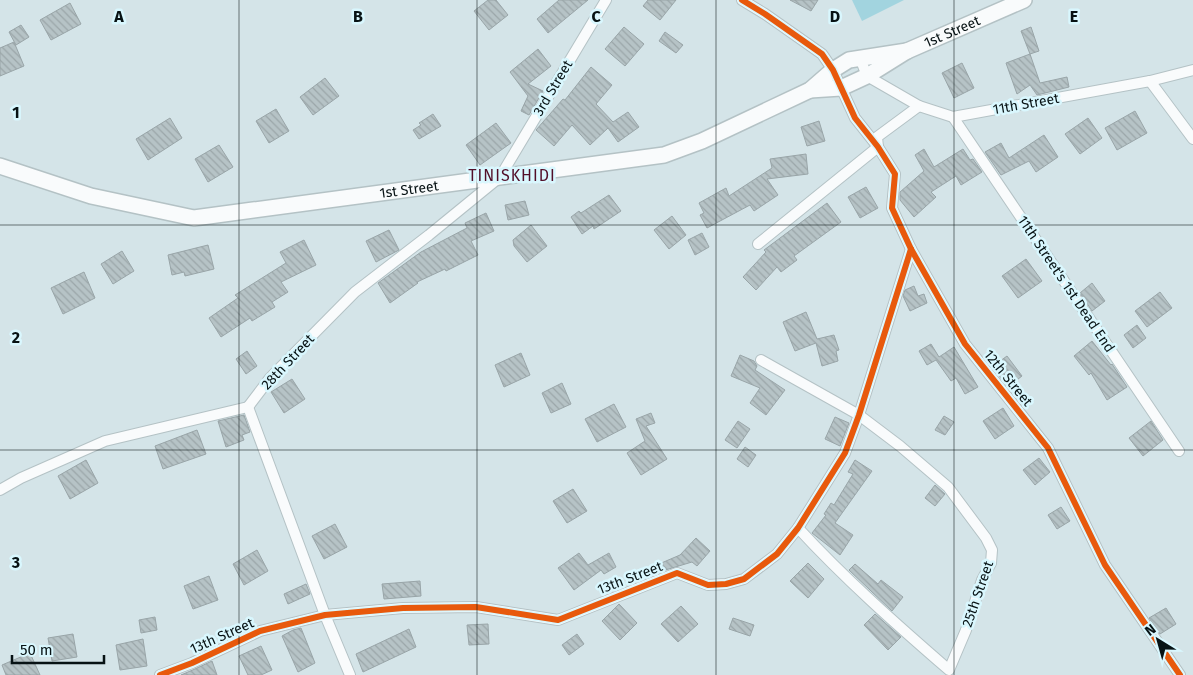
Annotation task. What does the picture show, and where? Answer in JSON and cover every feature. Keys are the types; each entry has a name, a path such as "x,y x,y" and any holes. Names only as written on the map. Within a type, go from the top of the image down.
{"main road":[{"name":"1st Street","path":"810,90 841,88 867,76 907,51 1024,0"},
{"name":"1st Street","path":"0,166 91,196 194,218 664,155 702,141 810,90 833,70 854,59 907,51"}],"street":[{"name":"3rd Street","path":"500,177 606,0"},
{"path":"742,0 822,54 854,59 867,76"},
{"name":"12th Street","path":"822,54 833,70 855,118 895,174 892,208 911,249 965,344 1048,448 1105,565 1180,675"},
{"name":"11th Street","path":"867,76 919,106 953,117 1150,81 1193,70"},
{"path":"1150,81 1193,139"},
{"path":"758,244 878,148 877,137 919,106"},
{"name":"11th Street's 1st Dead End","path":"953,117 1179,451"},
{"name":"28th Street","path":"248,407 270,378 355,292 500,177"},
{"name":"13th Street","path":"160,675 192,663 260,631 325,615 403,608 476,606 558,620 677,574 708,586 744,579 777,554 798,528 845,453 859,415 911,249"},
{"name":"25th Street","path":"761,360 859,415 900,446 948,487 982,532 992,550 991,563 982,580 966,630 949,670 883,613 831,564 798,528"},
{"path":"0,490 21,478 105,441 248,407 325,615 350,675"}],"shaded area":[{"path":"852,0 904,0 862,21"}],"building":[{"path":"488,0 496,0 508,15 489,30 474,11"},
{"path":"559,0 588,0 548,33 537,19"},
{"path":"648,0 676,0 660,20 643,6"},
{"path":"790,0 818,0 811,11"},
{"path":"70,3 81,24 51,40 40,20"},
{"path":"21,25 29,37 16,45 9,32"},
{"path":"624,27 644,44 625,66 605,49"},
{"path":"1031,27 1039,51 1030,54 1021,31"},
{"path":"665,32 683,45 676,53 659,41"},
{"path":"14,42 24,66 0,76 0,48"},
{"path":"538,49 551,66 528,84 543,91 529,115 521,111 528,96 510,72"},
{"path":"1030,54 1040,83 1067,77 1069,87 1037,95 1030,85 1017,94 1006,63"},
{"path":"962,63 974,88 954,98 942,73"},
{"path":"591,67 612,85 596,104 613,122 628,112 639,127 618,142 608,128 590,145 572,125 554,146 536,130 563,99 565,100"},
{"path":"325,78 339,96 313,115 300,97"},
{"path":"276,109 289,131 269,143 256,121"},
{"path":"1135,111 1147,133 1117,150 1105,128"},
{"path":"433,114 441,126 419,139 413,130 421,125 419,123"},
{"path":"170,118 182,138 148,160 136,139"},
{"path":"1088,118 1102,138 1080,154 1065,134"},
{"path":"819,121 825,141 807,146 801,127"},
{"path":"496,123 511,143 480,165 466,145"},
{"path":"1044,135 1058,157 1036,172 1029,161 1001,175 985,152 1001,143 1009,158"},
{"path":"219,145 233,167 208,182 195,159"},
{"path":"924,149 934,167 963,149 970,160 973,159 982,172 961,185 956,176 931,192 936,197 914,217 900,200 900,192 924,171 915,155"},
{"path":"806,154 808,174 767,179 778,195 754,211 750,205 707,228 700,215 704,213 699,203 726,188 729,196 772,168 770,159"},
{"path":"866,187 878,208 860,218 848,197"},
{"path":"609,195 621,211 594,229 593,226 582,234 571,217 579,211 581,213"},
{"path":"525,201 529,215 508,220 505,205"},
{"path":"827,203 841,222 794,256 797,260 781,272 777,267 756,290 743,277 766,252 764,250"},
{"path":"486,213 494,231 471,241 478,255 446,271 445,269 417,282 390,303 378,283 421,252 467,228 465,223"},
{"path":"672,216 686,235 669,249 654,230"},
{"path":"531,225 547,246 527,262 514,246 513,240"},
{"path":"389,230 399,250 376,262 366,241"},
{"path":"702,233 709,247 695,255 688,240"},
{"path":"304,240 316,265 281,282 288,292 272,302 275,307 252,321 250,318 221,337 209,318 238,298 235,295 286,263 280,252"},
{"path":"208,245 214,269 185,276 184,272 172,275 168,255"},
{"path":"122,251 134,271 113,284 101,264"},
{"path":"1026,259 1042,281 1018,298 1002,276"},
{"path":"84,272 95,298 63,314 51,288"},
{"path":"1092,283 1105,301 1092,311 1080,293"},
{"path":"914,286 918,296 924,294 927,303 910,311 903,296 905,290"},
{"path":"1160,292 1172,308 1147,327 1135,311"},
{"path":"806,312 817,339 834,335 839,350 836,351 838,361 822,366 816,343 795,351 783,322"},
{"path":"1137,325 1146,338 1133,348 1124,335"},
{"path":"1092,341 1112,364 1127,387 1107,400 1091,373 1089,375 1074,356"},
{"path":"931,344 939,357 954,347 978,387 965,394 956,378 951,381 936,360 927,365 919,351"},
{"path":"247,351 257,366 246,374 236,359"},
{"path":"521,353 530,375 504,387 495,365"},
{"path":"740,355 754,361 757,366 755,370 785,390 766,415 750,403 760,388 731,376"},
{"path":"1007,356 1022,376 1008,387 992,367"},
{"path":"292,379 305,399 284,413 271,392"},
{"path":"562,383 571,404 551,413 542,393"},
{"path":"614,404 626,427 597,442 585,419"},
{"path":"1003,408 1014,426 995,439 983,421"},
{"path":"651,413 655,423 646,426 667,459 641,475 627,453 645,441 636,419"},
{"path":"244,415 250,432 242,435 244,440 226,447 218,421"},
{"path":"944,416 954,422 945,435 935,430"},
{"path":"835,417 849,423 840,446 825,439"},
{"path":"738,421 750,429 737,448 725,440"},
{"path":"1151,421 1163,440 1143,456 1129,438"},
{"path":"197,430 206,454 163,469 155,446"},
{"path":"745,447 756,455 748,467 737,459"},
{"path":"1039,458 1050,472 1035,485 1023,470"},
{"path":"86,460 98,483 70,499 58,476"},
{"path":"855,460 872,471 835,523 853,535 840,555 812,533 826,515 824,514 831,503 834,505 853,474 848,472"},
{"path":"935,485 945,494 935,506 925,498"},
{"path":"573,489 587,511 567,523 553,501"},
{"path":"1061,507 1070,521 1057,529 1048,515"},
{"path":"335,524 347,547 324,559 312,536"},
{"path":"696,538 710,551 697,566 692,562 662,571 659,564 680,555"},
{"path":"257,550 268,571 244,585 233,564"},
{"path":"579,553 588,565 609,553 616,567 604,574 601,570 574,590 558,568"},
{"path":"808,563 824,579 808,598 790,581"},
{"path":"855,564 878,584 881,580 903,597 892,611 849,570"},
{"path":"209,576 218,600 193,609 184,586"},
{"path":"420,581 421,596 384,599 382,584"},
{"path":"306,584 310,594 288,604 284,594"},
{"path":"619,604 637,623 620,640 602,621"},
{"path":"681,606 698,624 678,642 661,624"},
{"path":"1166,608 1176,624 1160,634 1149,618"},
{"path":"875,614 901,637 888,650 864,625"},
{"path":"155,617 157,630 141,633 139,620"},
{"path":"733,618 754,625 750,636 729,629"},
{"path":"488,624 489,644 469,645 467,625"},
{"path":"301,628 315,663 298,672 282,636"},
{"path":"409,629 416,647 363,672 356,654"},
{"path":"73,634 77,657 52,661 48,638"},
{"path":"577,634 584,644 569,655 562,645"},
{"path":"143,639 147,666 120,670 116,645"},
{"path":"261,646 272,670 261,675 248,675 239,656"},
{"path":"30,653 40,675 6,675 2,665"},
{"path":"212,661 217,675 181,675 195,669"}],"cycle path":[{"path":"742,0 822,54 833,70 855,118 878,147 895,174 892,208 911,249 965,344 1048,448 1105,565 1180,675"},
{"path":"160,675 192,663 260,631 325,615 403,608 476,607 558,620 677,573 708,585 726,584 744,579 777,554 798,528 845,453 859,415 911,249"}],"district":[{"name":"TINISKHIDI","path":"512,175"}]}
